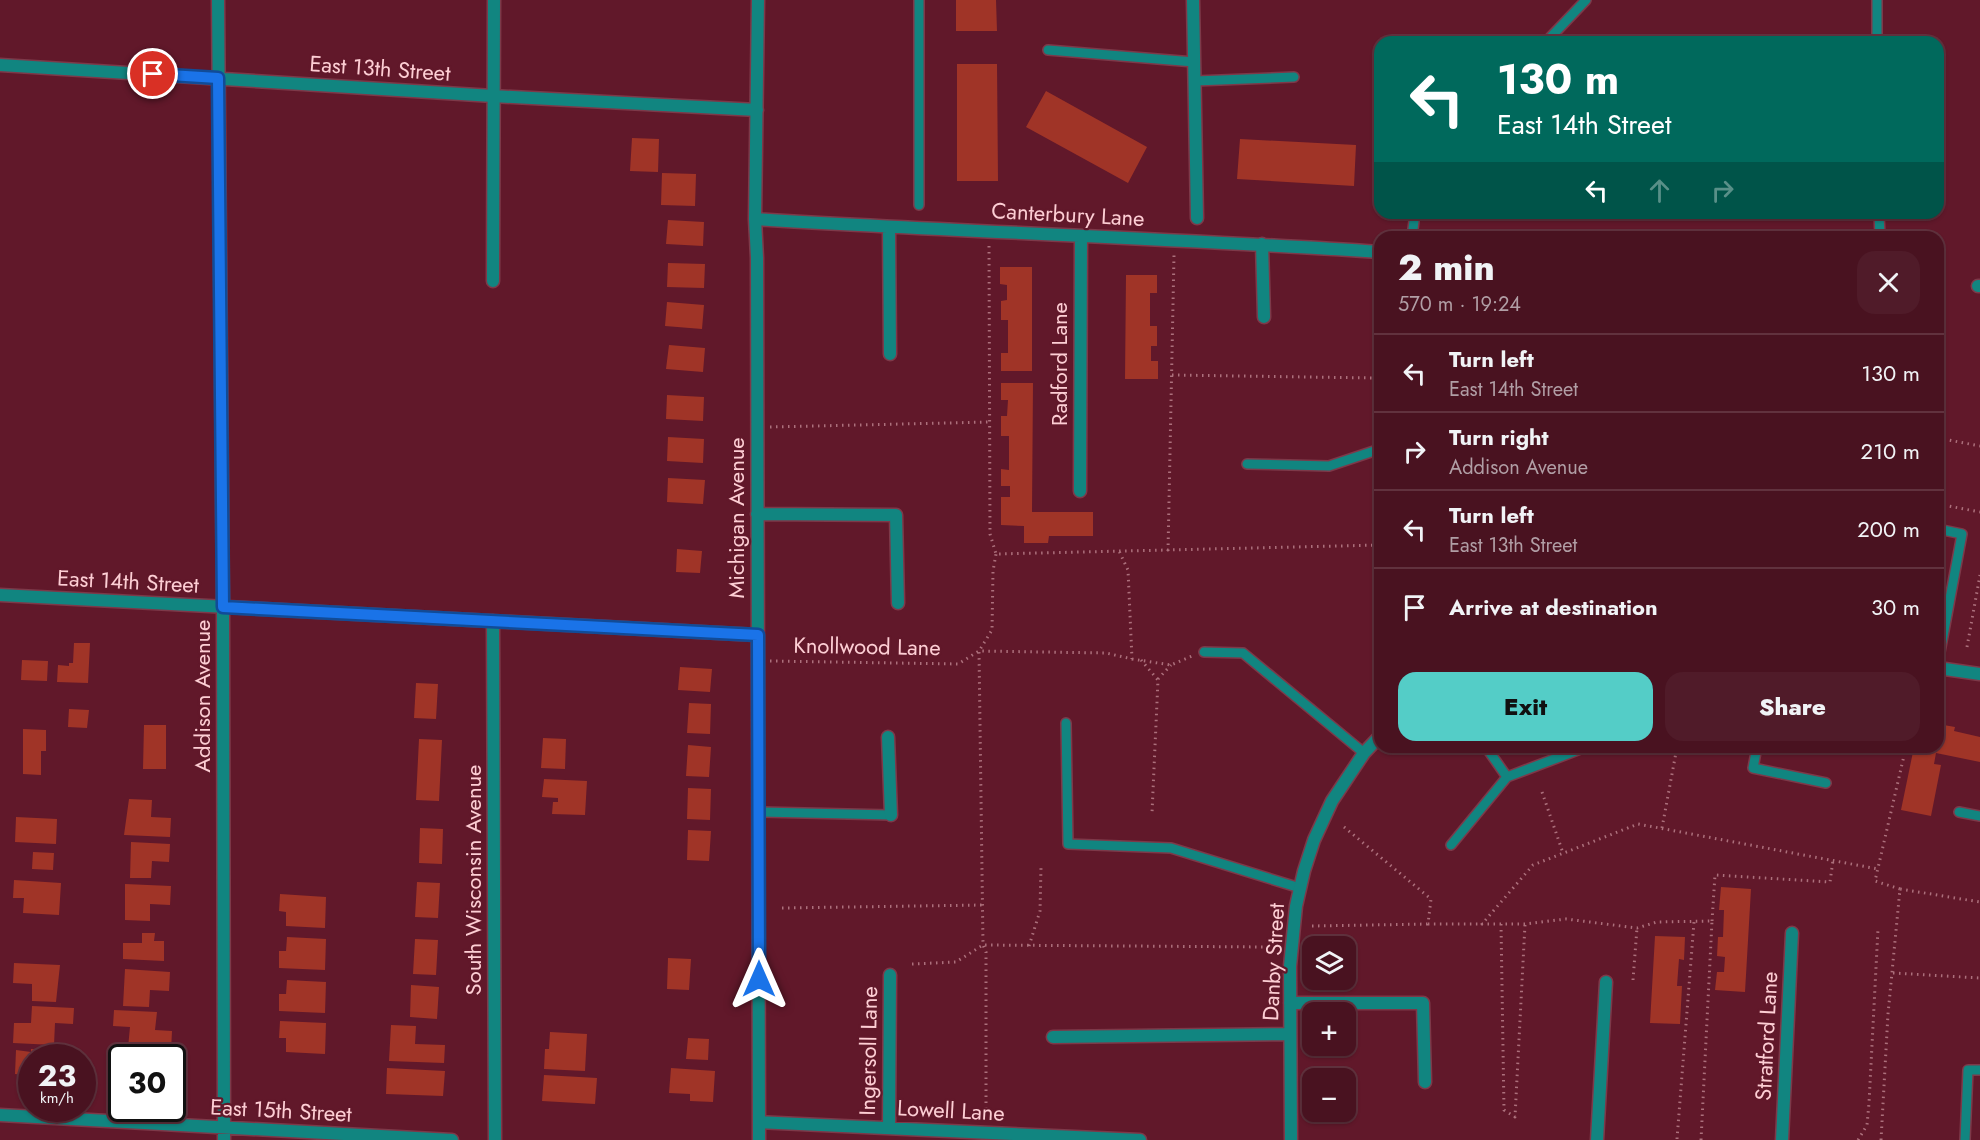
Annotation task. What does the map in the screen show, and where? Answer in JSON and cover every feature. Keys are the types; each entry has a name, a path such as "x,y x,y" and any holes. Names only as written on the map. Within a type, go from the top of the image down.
{"street":[{"name":"Addison Avenue","path":"218,0 224,1134"},
{"path":"493,281 494,0"},
{"name":"Michigan Avenue","path":"758,0 755,219 757,258 759,1140"},
{"path":"1193,0 1197,218"},
{"name":"East 13th Street","path":"0,65 756,110"},
{"name":"Canterbury Lane","path":"755,219 1374,252"},
{"path":"889,227 890,354"},
{"name":"Radford Lane","path":"1080,491 1081,236"},
{"path":"1262,244 1264,317"},
{"path":"757,514 896,515 898,603"},
{"name":"East 14th Street","path":"0,595 758,635"},
{"name":"South Wisconsin Avenue","path":"493,621 495,1140"},
{"path":"1944,669 1980,674"},
{"path":"888,737 891,814"},
{"name":"Danby Street","path":"1291,1140 1292,934 1300,888 1314,840 1332,801 1364,753 1374,742"},
{"name":"Stratford Lane","path":"1782,1140 1792,933"},
{"name":"Ingersoll Lane","path":"889,1128 890,975"},
{"path":"1597,1140 1606,982"},
{"path":"1290,1003 1423,1003 1425,1082"},
{"path":"1053,1037 1290,1034"},
{"name":"East 15th Street","path":"0,1115 224,1134 452,1140"},
{"name":"Lowell Lane","path":"759,1122 1140,1140"}],"lane":[{"path":"919,0 919,205"},
{"path":"1552,36 1587,0"},
{"path":"1877,0 1877,36"},
{"path":"1048,50 1194,62"},
{"path":"1195,81 1294,77"},
{"path":"1413,229 1414,219"},
{"path":"1247,464 1329,466 1374,451"},
{"path":"1944,530 1962,534 1944,631"},
{"path":"1204,652 1243,653 1364,753"},
{"path":"1066,723 1068,844 1171,848 1300,888"},
{"path":"1490,753 1507,777"},
{"path":"1451,845 1507,777 1570,753"},
{"path":"1756,753 1753,768 1826,783"},
{"path":"758,812 891,814"},
{"path":"1959,812 1980,816"},
{"path":"1965,1140 1968,1070 1980,1070"}],"path":[{"path":"986,1109 986,952 983,945 979,651 992,630 993,570 996,554 990,534 989,232"},
{"path":"1168,550 1174,250"},
{"path":"1172,375 1374,378"},
{"path":"769,427 990,422"},
{"path":"1944,439 1980,446"},
{"path":"1944,505 1980,512"},
{"path":"996,554 1374,545"},
{"path":"1119,551 1128,570 1132,659"},
{"path":"1967,647 1980,575"},
{"path":"979,651 1106,652 1171,665"},
{"name":"Knollwood Lane","path":"758,660 958,664 979,651"},
{"path":"1152,813 1158,680 1171,665 1192,656"},
{"path":"1141,660 1158,680"},
{"path":"1662,828 1675,753"},
{"path":"1905,753 1875,881 1900,889 1980,902"},
{"path":"1542,792 1563,853"},
{"path":"1482,924 1533,865 1638,824 1878,869"},
{"path":"1344,827 1431,899 1428,924"},
{"path":"1701,1140 1715,874 1830,882 1833,860"},
{"path":"1029,946 1040,911 1041,867"},
{"path":"1881,1140 1888,1014 1900,889"},
{"path":"782,908 983,905"},
{"path":"1312,926 1526,924 1566,919 1637,928 1657,922 1712,921"},
{"path":"1677,1139 1694,922"},
{"path":"1501,924 1504,1110 1515,1117 1526,924"},
{"path":"1633,980 1637,928"},
{"path":"1858,1140 1867,1125 1878,929"},
{"path":"912,964 956,962 983,945 1267,947"},
{"path":"1893,973 1980,978"}],"building":[{"path":"956,0 996,0 997,31 956,31"},
{"path":"957,64 997,64 998,181 957,181"},
{"path":"1046,91 1147,147 1128,183 1026,127"},
{"path":"632,138 659,139 658,172 630,171"},
{"path":"1240,139 1356,145 1354,186 1237,179"},
{"path":"662,173 696,174 695,206 661,205"},
{"path":"668,220 704,222 703,246 666,244"},
{"path":"668,263 705,264 704,288 667,287"},
{"path":"1000,267 1032,267 1032,371 1001,371 1001,353 1008,353 1008,320 1001,320 1001,301 1007,300 1007,285 1000,284"},
{"path":"1126,275 1157,275 1157,293 1150,293 1150,326 1157,326 1157,346 1151,346 1151,361 1158,361 1158,379 1125,379"},
{"path":"667,302 704,305 702,329 665,326"},
{"path":"669,345 705,348 703,372 666,369"},
{"path":"1001,383 1033,383 1032,512 1093,512 1093,536 1049,536 1048,543 1024,543 1024,526 1001,525 1001,497 1010,497 1010,486 1001,486 1001,469 1009,470 1009,436 1001,436 1001,416 1007,416 1008,400 1001,400"},
{"path":"667,395 704,397 703,421 666,419"},
{"path":"668,437 704,439 703,463 667,461"},
{"path":"668,478 705,480 703,504 667,502"},
{"path":"677,549 702,551 700,573 676,572"},
{"path":"74,643 90,643 88,683 57,682 58,665 69,666 69,663 73,663"},
{"path":"22,660 48,661 47,681 21,680"},
{"path":"680,667 712,669 710,692 678,690"},
{"path":"416,683 438,684 436,719 414,718"},
{"path":"689,703 711,704 710,734 687,733"},
{"path":"69,709 89,710 87,728 68,727"},
{"path":"144,725 166,725 166,769 143,769"},
{"path":"1944,725 1955,727 1954,731 1980,737 1980,762 1936,753 1944,753"},
{"path":"23,729 46,730 46,751 41,751 41,775 23,774"},
{"path":"543,738 566,739 565,769 541,768"},
{"path":"419,739 442,740 439,801 416,800"},
{"path":"688,745 711,747 709,777 686,776"},
{"path":"1913,753 1936,753 1934,764 1941,765 1931,816 1901,810"},
{"path":"544,779 587,781 585,815 552,814 553,802 558,802 558,798 542,797"},
{"path":"688,788 711,789 710,820 687,819"},
{"path":"129,799 152,800 151,817 171,818 170,837 124,835"},
{"path":"16,817 57,819 56,844 15,842"},
{"path":"420,828 443,829 442,864 419,863"},
{"path":"688,830 711,831 709,861 687,860"},
{"path":"131,842 170,844 169,862 152,861 151,878 130,878"},
{"path":"33,852 54,853 53,870 32,869"},
{"path":"14,880 61,883 59,915 23,913 24,898 13,898"},
{"path":"417,882 440,883 438,918 415,917"},
{"path":"125,884 171,886 170,905 150,904 150,921 125,920"},
{"path":"1721,887 1751,889 1745,992 1715,990 1717,972 1724,972 1725,957 1717,956 1718,937 1723,937 1724,910 1719,910"},
{"path":"280,894 326,897 325,928 286,926 286,912 279,911"},
{"path":"142,933 155,933 154,941 164,941 164,961 123,959 123,943 142,943"},
{"path":"1655,936 1685,937 1684,960 1679,959 1677,986 1682,986 1680,1024 1650,1023"},
{"path":"287,937 326,939 325,970 279,968 279,951 286,951"},
{"path":"415,939 438,940 436,975 413,974"},
{"path":"668,958 691,959 689,990 667,989"},
{"path":"14,963 60,965 56,1002 32,1001 32,984 13,983"},
{"path":"125,969 170,972 169,991 150,990 149,1007 123,1006"},
{"path":"287,980 326,982 325,1013 279,1011 279,994 286,994"},
{"path":"411,985 439,987 437,1019 410,1017"},
{"path":"32,1006 74,1008 73,1024 55,1023 54,1044 13,1043 14,1023 31,1023"},
{"path":"114,1010 157,1012 155,1030 172,1031 171,1044 128,1044 130,1027 113,1026"},
{"path":"280,1021 326,1023 325,1054 286,1052 286,1038 279,1038"},
{"path":"391,1025 416,1026 415,1044 445,1045 444,1063 389,1061"},
{"path":"550,1032 587,1034 585,1071 544,1069 545,1049 549,1049"},
{"path":"688,1038 709,1039 708,1060 686,1059"},
{"path":"16,1050 18,1050 18,1074 15,1074"},
{"path":"387,1068 445,1071 443,1096 386,1094"},
{"path":"671,1068 715,1071 713,1102 690,1101 690,1094 669,1093"},
{"path":"544,1075 597,1078 595,1104 542,1101"}],"route":[{"path":"153,74 218,78 223,607 758,635 759,979"}]}
